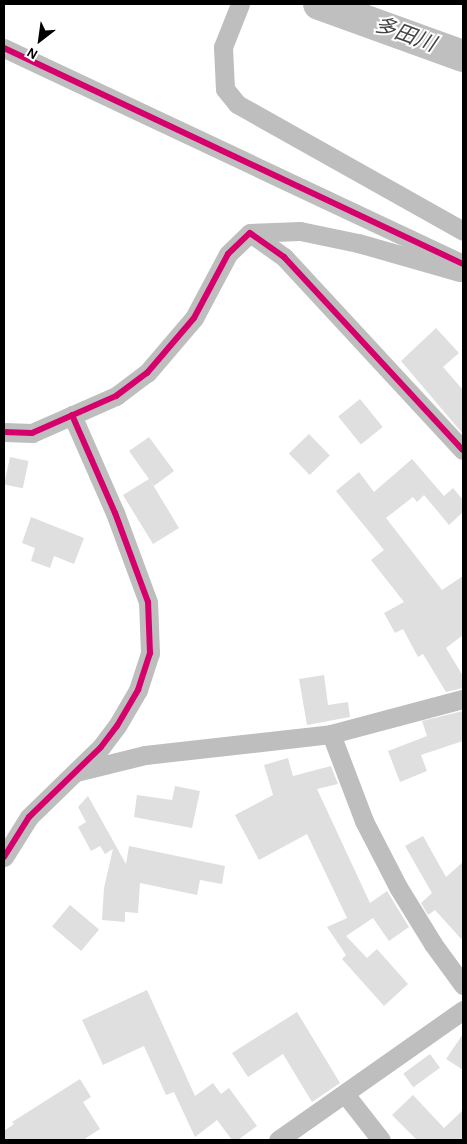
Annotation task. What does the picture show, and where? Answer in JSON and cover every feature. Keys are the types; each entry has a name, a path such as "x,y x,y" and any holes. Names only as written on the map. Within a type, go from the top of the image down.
{"street":[{"path":"240,4 223,47 225,89 237,104 463,231"},
{"path":"4,48 463,264"},
{"path":"4,432 32,433 116,396 147,373 168,352 194,318 228,254 250,233 300,231 358,243 463,274"},
{"path":"250,233 284,257 463,450"},
{"path":"4,857 29,817 75,772 117,726 138,690 150,653 148,602 115,514 72,416"},
{"path":"75,772 145,755 331,734 463,699"},
{"path":"331,734 364,821 398,887 433,944 463,985"},
{"path":"278,1140 463,1010"},
{"path":"346,1094 381,1140"}],"building":[{"path":"436,328 459,353 443,367 463,390 463,434 401,361"},
{"path":"360,399 383,427 361,445 338,417"},
{"path":"309,434 330,456 310,475 289,453"},
{"path":"149,437 174,471 154,486 150,480 179,528 153,544 123,495 149,479 129,451"},
{"path":"10,457 29,461 23,488 4,484"},
{"path":"412,459 444,496 453,488 463,500 463,512 449,525 424,495 417,502 413,497 386,518 442,590 463,576 463,635 446,648 463,676 463,688 446,692 423,654 418,657 403,629 395,633 384,613 404,602 371,560 384,550 336,491 359,472 374,492"},
{"path":"31,517 84,538 74,564 54,556 50,568 31,561 35,548 22,543"},
{"path":"324,675 328,705 348,702 350,717 307,725 299,679"},
{"path":"463,711 463,741 421,755 427,771 400,782 388,751 427,736 422,721"},
{"path":"288,758 293,776 331,766 338,784 317,789 370,903 387,891 409,927 389,941 373,918 346,936 367,958 377,949 408,984 384,1006 342,959 346,955 327,927 347,918 307,834 259,860 235,815 273,795 264,765"},
{"path":"175,786 200,791 192,828 134,817 137,795 172,800"},
{"path":"88,796 126,864 129,846 225,866 222,884 200,880 197,895 140,883 138,913 125,912 125,922 102,920 104,888 113,849 105,854 100,846 91,851 78,827 86,822 78,807"},
{"path":"423,836 446,877 463,862 463,941 435,910 428,915 421,903 432,893 405,846"},
{"path":"70,905 99,929 81,951 52,926"},
{"path":"147,990 195,1096 213,1083 221,1094 229,1088 257,1126 238,1140 232,1140 217,1120 195,1137 174,1092 166,1095 144,1046 103,1065 82,1020"},
{"path":"297,1012 340,1083 312,1102 283,1054 248,1077 232,1053"},
{"path":"463,1034 463,1070 446,1059"},
{"path":"430,1054 440,1068 413,1087 403,1073"},
{"path":"80,1079 91,1097 83,1102 100,1129 83,1140 4,1140 4,1131 14,1124 12,1122"},
{"path":"413,1095 444,1128 463,1110 463,1140 417,1140 392,1115"}],"waterway":[{"name":"多田川","path":"319,4 463,56"}],"cycle path":[{"path":"4,48 463,264"},
{"path":"4,432 32,433 116,396 147,373 194,318 228,254 250,233 284,257 463,450"},
{"path":"4,857 29,817 101,747 117,726 138,690 150,653 148,602 115,513 72,415"}]}
